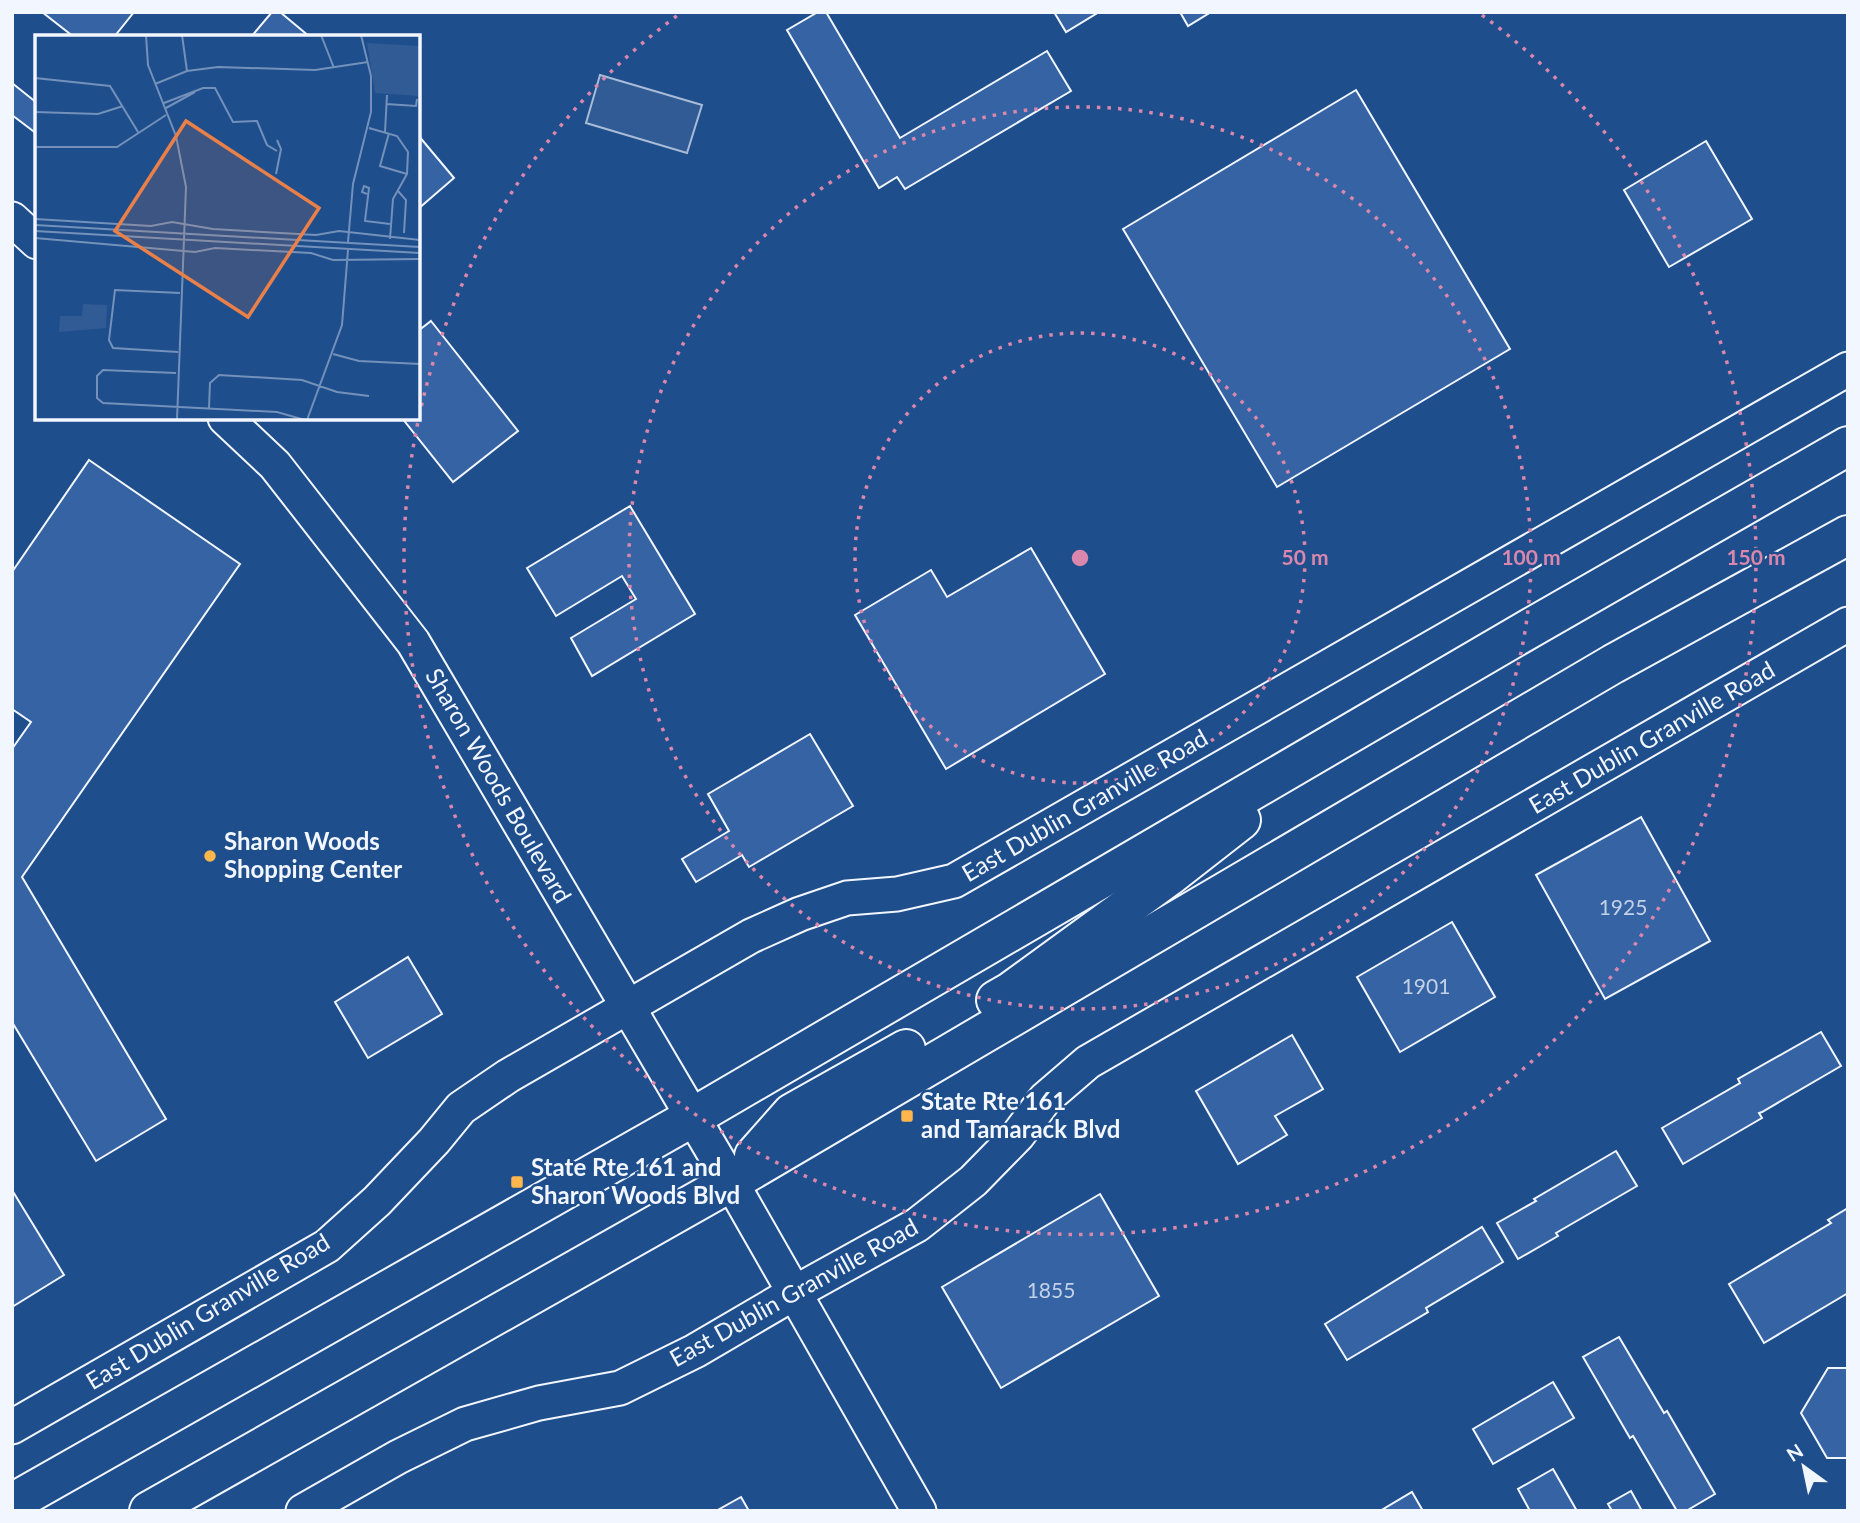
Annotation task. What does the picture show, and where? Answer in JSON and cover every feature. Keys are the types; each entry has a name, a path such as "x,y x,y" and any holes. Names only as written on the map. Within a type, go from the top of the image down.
{"main road":[{"path":"12,1503 693,1117 1361,726 1848,446"},
{"path":"149,1511 731,1182 1601,671 1848,535"},
{"path":"731,1182 792,1113 1010,992 1168,877 1361,726"}],"street":[{"path":"12,219 35,240"},
{"name":"East Dublin Granville Road","path":"12,1427 327,1246 377,1201 434,1142 461,1108 508,1076 757,933 800,914 847,898 897,894 954,881 1848,369"},
{"name":"Sharon Woods Boulevard","path":"227,420 275,465 413,642 731,1182 919,1511"},
{"name":"East Dublin Granville Road","path":"303,1511 398,1457 465,1424 539,1404 620,1388 695,1352 794,1293 917,1226 973,1181 1018,1135 1045,1099 1088,1062 1848,624"}],"shaded area":[{"path":"600,75 702,105 687,153 586,123"}],"building":[{"path":"42,12 134,12 116,35 71,35"},
{"path":"272,12 280,12 308,35 253,35"},
{"path":"818,12 826,12 900,138 1047,51 1071,91 905,189 897,177 879,188 787,30"},
{"path":"1054,12 1099,12 1066,32"},
{"path":"1180,12 1211,12 1188,26"},
{"path":"12,83 35,101 35,132 12,115"},
{"path":"1356,90 1510,349 1277,487 1123,229"},
{"path":"420,137 454,178 420,207"},
{"path":"1706,141 1752,219 1669,267 1624,190"},
{"path":"431,321 518,431 453,482 404,420 420,420 420,329"},
{"path":"89,460 240,564 22,877 166,1119 96,1161 12,1022 12,749 31,722 12,709 12,572"},
{"path":"630,506 695,614 592,676 571,638 636,599 622,576 556,616 527,568"},
{"path":"1031,548 1105,674 946,769 855,615 931,570 947,597"},
{"path":"810,734 853,806 749,867 742,855 696,882 682,859 729,831 708,794"},
{"path":"1641,817 1710,941 1605,999 1536,875"},
{"path":"1452,922 1495,997 1400,1052 1357,977"},
{"path":"408,957 442,1014 368,1058 335,1002"},
{"path":"1821,1032 1841,1066 1759,1113 1762,1118 1683,1164 1662,1128 1740,1083 1738,1079"},
{"path":"1292,1035 1323,1089 1275,1116 1287,1135 1238,1164 1196,1091"},
{"path":"1616,1151 1637,1186 1556,1233 1558,1236 1518,1259 1497,1223"},
{"path":"12,1190 64,1275 12,1307"},
{"path":"1100,1194 1159,1296 1001,1388 942,1287"},
{"path":"1848,1208 1848,1293 1764,1343 1729,1284 1831,1223 1828,1220"},
{"path":"1482,1227 1503,1262 1426,1308 1428,1312 1347,1360 1325,1324"},
{"path":"1619,1337 1664,1413 1667,1411 1715,1494 1686,1511 1677,1511 1583,1357"},
{"path":"1828,1368 1848,1368 1848,1458 1827,1458 1801,1413"},
{"path":"1553,1382 1574,1418 1493,1464 1473,1429"},
{"path":"1553,1469 1577,1511 1530,1511 1518,1489"},
{"path":"1631,1491 1642,1511 1612,1511 1608,1504"},
{"path":"1412,1492 1423,1511 1380,1511"},
{"path":"741,1497 749,1511 716,1511"}],"place":[{"name":"Sharon Woods Shopping Center","path":"210,856"},
{"name":"State Rte 161 and Tamarack Blvd","path":"907,1116"},
{"name":"State Rte 161 and Sharon Woods Blvd","path":"517,1182"}]}
